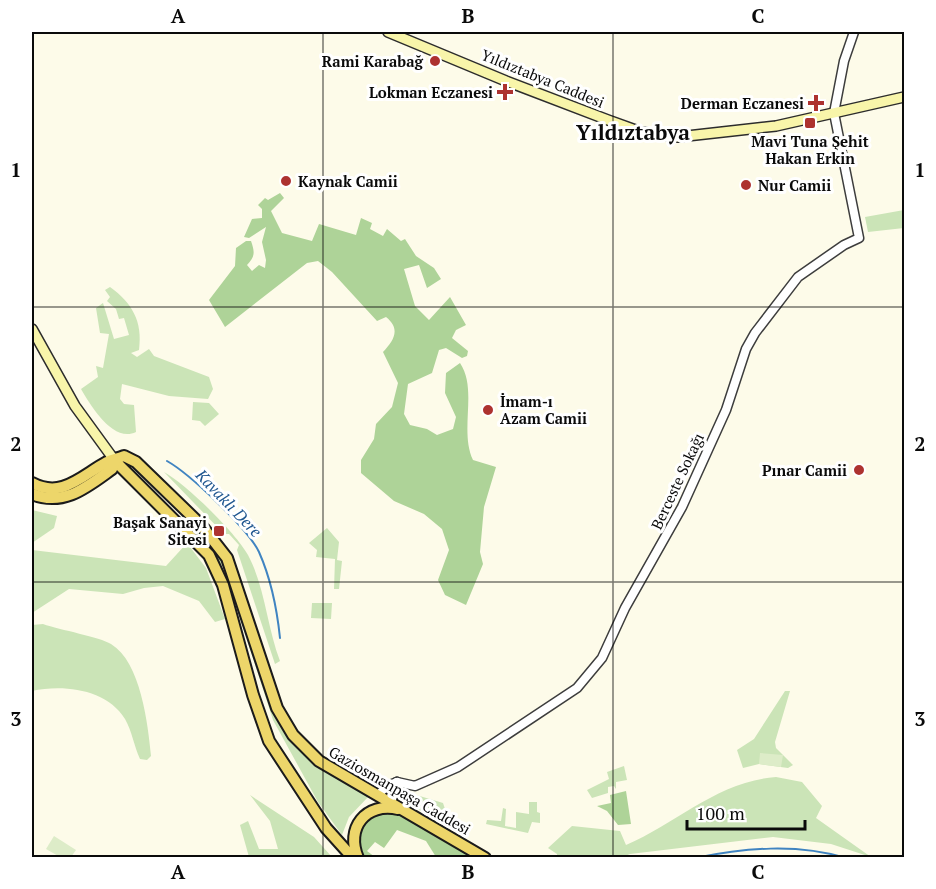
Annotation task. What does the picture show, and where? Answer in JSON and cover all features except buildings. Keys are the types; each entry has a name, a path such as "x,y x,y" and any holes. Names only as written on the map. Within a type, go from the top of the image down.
{"main road":[{"name":"Yıldıztabya Caddesi","path":"388,32 506,81 641,132 678,137 776,126 904,97"},
{"path":"32,329 85,422 115,461 209,555 223,585 255,704 269,741 326,828 353,858"},
{"name":"Gaziosmanpaşa Caddesi","path":"115,461 121,457 129,457 202,526 227,558 277,708 294,735 319,761 482,857"},
{"path":"32,483 50,490 64,488 106,462 115,461"},
{"path":"32,494 45,498 67,497 112,469 115,461"},
{"path":"148,494 158,484"},
{"path":"358,858 353,844 355,825 360,813 378,795"},
{"path":"355,825 363,816 377,808 404,810"}],"street":[{"path":"834,113 844,61 854,32"},
{"name":"Berceste Sokağı","path":"397,782 415,786 458,767 577,687 602,658 625,608 682,507 726,410 746,349 755,333 798,277 844,245 859,238 834,113"},
{"path":"378,795 387,786 397,782"},
{"path":"391,803 397,782"}],"green space":[{"path":"280,193 284,198 271,211 282,233 312,241 319,224 356,235 361,218 372,223 370,229 383,236 387,229 401,241 405,239 416,256 434,268 441,279 427,288 419,265 404,269 415,306 429,320 450,297 466,325 456,330 452,338 468,351 467,356 462,358 446,348 439,350 432,373 408,384 404,414 410,425 427,429 437,435 453,429 456,417 445,393 446,373 460,363 468,385 468,436 473,460 496,467 484,507 480,552 483,564 466,605 445,595 438,580 449,550 442,529 424,514 394,501 361,473 361,460 374,439 376,424 392,407 398,383 383,352 393,339 395,330 391,321 386,317 377,321 332,272 318,261 307,263 225,327 209,300 235,266 236,248 246,241 251,241 254,251 247,265 252,271 259,265 265,268 266,260 262,242 266,227 249,238 244,237 252,219 262,218 262,209 258,205 265,198 268,200"},
{"path":"904,210 904,228 868,232 865,217"},
{"path":"110,287 130,306 137,322 139,350 131,353 137,357 149,349 154,356 209,377 213,389 208,399 169,396 122,384 120,399 124,404 134,405 136,432 127,434 119,432 104,421 81,389 98,377 96,366 103,368 109,334 100,333 96,308 103,303 114,339 129,335 124,318 119,319 116,309 107,301 110,297 105,290"},
{"path":"193,402 209,403 219,414 205,426 200,421 192,420"},
{"path":"164,472 185,487 210,510 233,534 248,555 258,580 280,661 275,664 237,550 239,545 229,534 224,534"},
{"path":"32,510 57,516 54,528 32,543"},
{"path":"180,517 186,518 223,559 274,709 293,742 315,761 368,797 349,817 342,835 318,802 273,720 224,569 206,542"},
{"path":"327,528 339,542 337,560 342,561 339,589 334,589 335,559 316,557 317,550 309,543"},
{"path":"187,543 206,568 225,619 215,622 199,601 163,586 123,594 69,589 32,613 32,550 166,566"},
{"path":"312,603 332,603 331,619 311,618"},
{"path":"43,624 106,641 121,653 136,679 141,695 151,756 147,760 140,759 125,719 107,701 96,695 70,689 32,691 32,625"},
{"path":"785,691 790,691 775,742 776,748 793,765 788,768 759,764 743,768 737,750 754,739"},
{"path":"760,753 783,755 781,767 759,764"},
{"path":"624,766 627,780 616,782 616,789 614,786 608,787 608,793 592,798 587,790 609,779 607,772"},
{"path":"776,777 802,782 822,806 816,818 871,857 831,844 773,837 630,854 620,858 557,857 557,854 548,848 572,826 620,831 626,845 716,794 755,780"},
{"path":"403,791 443,803 445,809 438,818 428,814 404,800 400,796"},
{"path":"626,791 631,824 618,825 607,811 597,806 611,803 610,795"},
{"path":"250,795 314,837 332,857 249,857 240,825 248,821 259,849 278,849 270,821"},
{"path":"529,802 537,802 540,823 532,822 528,833 486,824 487,820 501,821 503,808 506,809 505,826 516,828 516,812 529,814"},
{"path":"379,812 396,812 474,857 436,857 426,841 397,830 384,848 375,842 367,851 375,857 366,857 359,840 366,820"},
{"path":"54,836 76,850 71,857 60,857 46,849"}],"waterway":[{"name":"Kavaklı Dere","path":"167,461 190,477 218,503 253,542 270,583 280,638"},
{"name":"Kavaklı Dere","path":"695,858 770,849 808,850 846,858"}],"place":[{"name":"Rami Karabağ","path":"435,61"},
{"name":"Lokman Eczanesi","path":"505,92"},
{"name":"Derman Eczanesi","path":"816,103"},
{"name":"Mavi Tuna Şehit Hakan Erkin","path":"810,123"},
{"name":"Kaynak Camii","path":"286,181"},
{"name":"Nur Camii","path":"746,185"},
{"name":"İmam-ı Azam Camii","path":"488,410"},
{"name":"Pınar Camii","path":"859,470"},
{"name":"Başak Sanayi Sitesi","path":"219,531"}],"district":[{"name":"Yıldıztabya","path":"633,132"}]}
